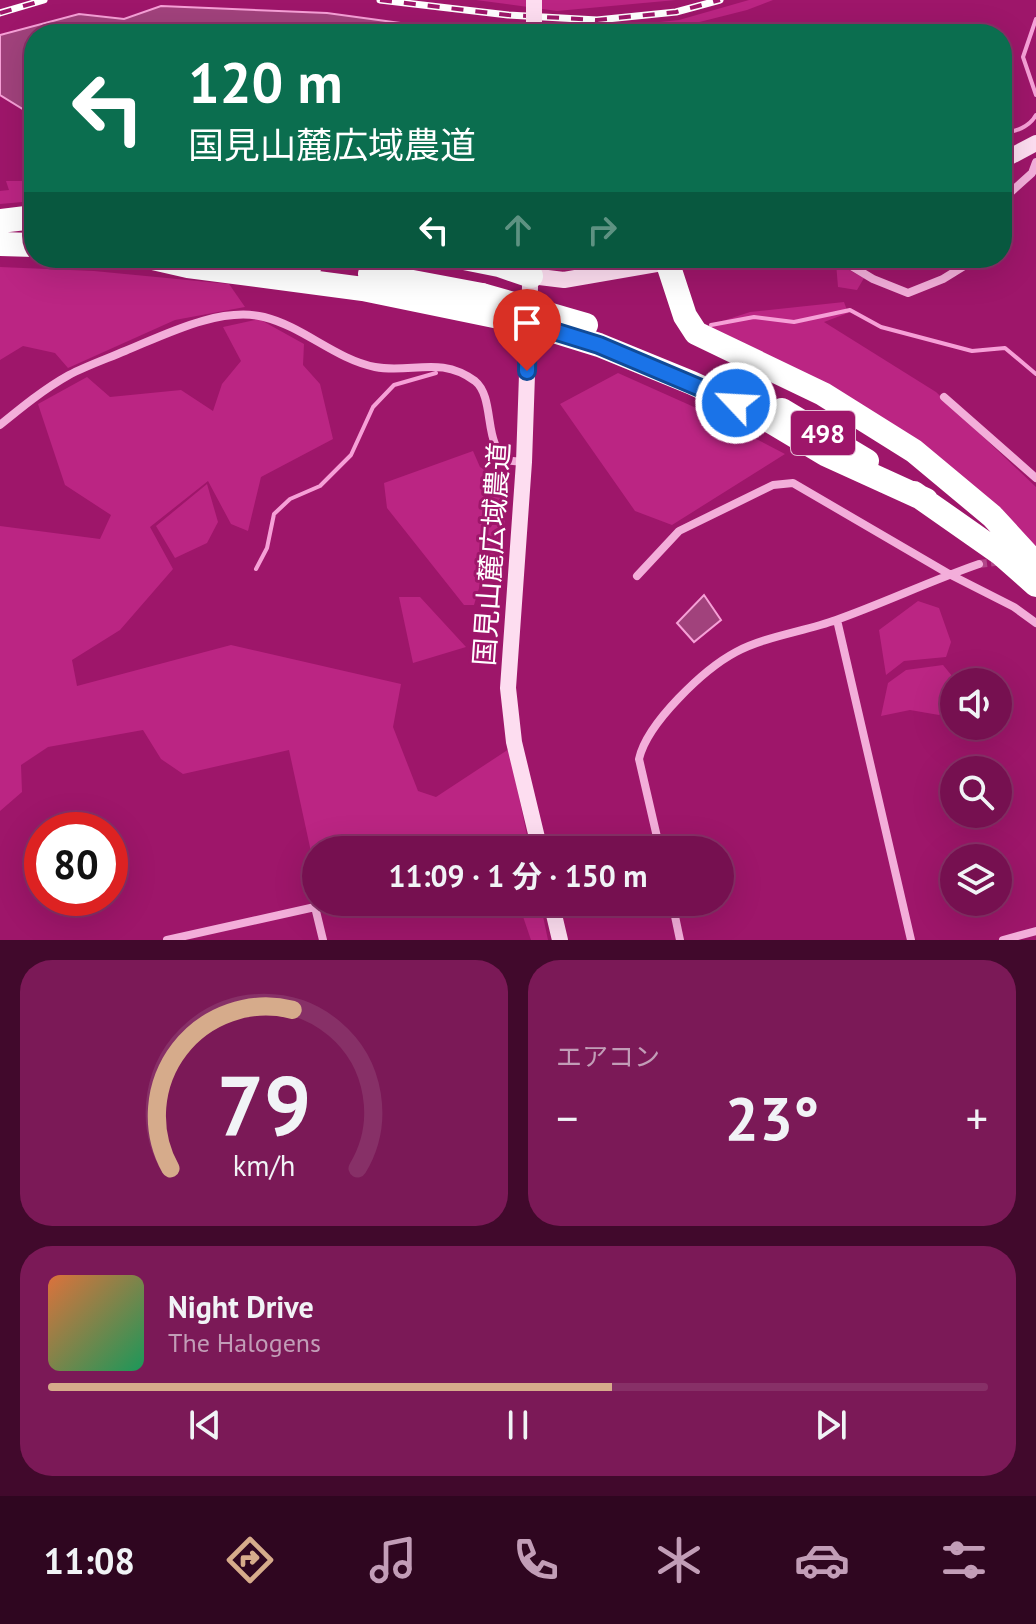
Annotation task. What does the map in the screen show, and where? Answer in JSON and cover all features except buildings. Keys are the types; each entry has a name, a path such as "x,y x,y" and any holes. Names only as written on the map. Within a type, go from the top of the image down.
{"highway":[{"path":"0,221 24,218"},
{"path":"0,244 24,245"},
{"path":"203,268 363,289 528,323 599,345 758,414 825,454 926,500"},
{"name":"498","path":"329,268 482,295 586,325 754,394 842,443 1001,554 1036,585"},
{"path":"680,268 685,316 696,333 823,394 914,451 992,516 1036,564"}],"street":[{"path":"534,0 534,24"},
{"path":"1012,156 1036,144"},
{"path":"1012,191 1032,173 1036,162"},
{"name":"国見山麓広域農道","path":"531,268 524,462 508,688 514,742 537,836"},
{"path":"534,268 564,280 637,268"},
{"path":"855,268 908,293 961,268"},
{"path":"0,425 34,397 70,375 182,325 234,316 262,316 353,361 377,368 432,365 447,368 476,382 482,391 494,444 504,460 524,462"},
{"path":"944,397 1036,478"},
{"path":"637,576 679,531 773,485 793,483 949,574 1014,607 1036,623"},
{"path":"657,836 639,759 642,747 664,713 715,665 738,651 837,620 979,564"},
{"path":"837,620 911,940"},
{"path":"167,940 315,907 323,940"},
{"path":"554,916 560,940"},
{"path":"675,916 680,940"},
{"path":"1003,940 1036,931"}],"shaded area":[{"path":"476,0 676,0 557,11"},
{"path":"749,0 773,0 692,24 641,24 679,20"},
{"path":"161,6 327,13 408,24 41,24 79,14 124,19"},
{"path":"24,29 24,110 0,95 0,35"},
{"path":"6,181 24,181 24,202 0,204 0,191 9,190"},
{"path":"0,267 94,271 229,284 245,307 175,320 68,368 55,353 23,346 0,360"},
{"path":"836,268 845,268 864,278 857,290 838,287"},
{"path":"844,302 848,313 824,322 936,392 1036,487 1036,550 997,510 704,327 750,312"},
{"path":"259,319 304,344 303,365 320,384 333,439 261,477 248,531 231,524 208,481 150,527 173,569 120,630 72,660 77,686 231,645 401,684 393,727 418,791 436,797 509,749 527,836 308,836 289,750 183,774 161,759 143,730 48,747 21,765 22,792 0,811 0,526 100,539 111,515 65,485 38,404 87,377 110,397 181,390 213,411 222,384 241,361 223,327"},
{"path":"618,373 703,411 785,454 672,525 635,511 560,404"},
{"path":"473,451 480,467 504,482 505,556 494,559 492,574 482,578 474,605 464,605 387,508 384,483"},
{"path":"207,484 218,522 207,543 175,558 156,526"},
{"path":"704,595 721,620 694,642 677,623"},
{"path":"399,597 420,597 466,647 413,663"},
{"path":"918,601 939,608 951,642 946,657 904,661 886,675 879,630"},
{"path":"943,665 945,668 940,668 939,715 910,710 881,716 888,683 906,670"},
{"path":"523,916 543,916 548,940 531,940"}],"waterway":[{"path":"1036,19 1023,57 1036,95"},
{"path":"1012,131 1026,126 1036,115"},
{"path":"711,325 754,317 794,322 850,310 881,327 972,351 1005,348 1036,374"},
{"path":"256,569 267,548 274,514 290,499 320,486 351,455 373,407 394,385 436,373"}],"tunnel":[{"path":"979,564 1002,561"}],"railway":[{"path":"0,13 44,0"},
{"path":"380,0 508,15 597,20 676,12 720,0"}],"route":[{"path":"527,371 528,323 599,345 736,403"}]}
